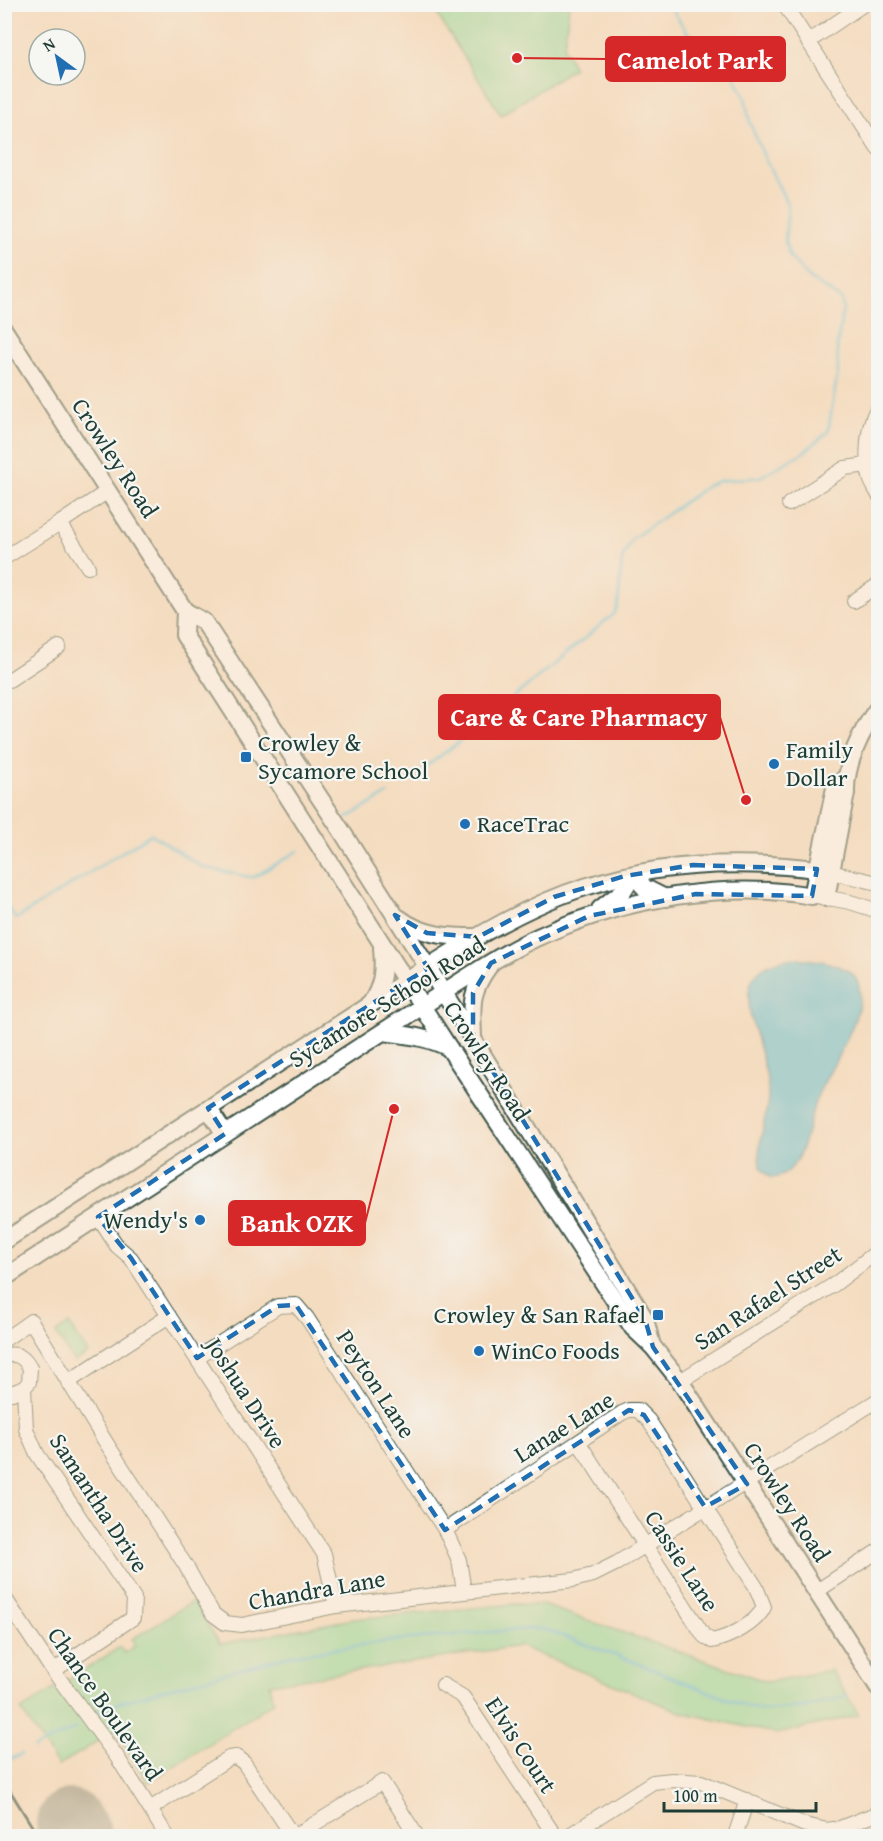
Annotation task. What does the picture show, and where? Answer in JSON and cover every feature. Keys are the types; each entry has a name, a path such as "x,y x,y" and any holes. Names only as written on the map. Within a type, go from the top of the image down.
{"main road":[{"name":"Crowley Road","path":"4,330 185,611 204,622 395,915 645,1319 653,1347"},
{"name":"Crowley Road","path":"185,611 184,635 449,1048 633,1328 653,1347 680,1381 879,1686"},
{"path":"819,897 835,788 845,778 862,735 879,708"},
{"name":"Sycamore School Road","path":"4,1241 370,1004 478,937 554,897 586,886 633,875 693,865 726,864 824,870"},
{"path":"590,916 622,891 633,875 645,888 666,898"},
{"name":"Sycamore School Road","path":"4,1278 444,992 490,963 545,933 630,904 666,898 738,891 789,892 819,897"},
{"path":"395,915 408,925 427,933 453,937 478,937"},
{"path":"370,1004 383,979 382,944"},
{"path":"473,1039 473,993 490,963"},
{"path":"382,1032 419,1036 449,1048"},
{"path":"208,1108 225,1134"},
{"path":"557,1212 573,1222 611,1280 629,1294"}],"street":[{"path":"784,4 879,149"},
{"path":"808,42 864,4"},
{"path":"879,408 873,415 867,453 870,478 879,494"},
{"path":"789,504 845,468 868,465"},
{"path":"4,558 108,491"},
{"path":"60,523 88,567"},
{"path":"854,602 879,585"},
{"path":"6,679 59,647"},
{"path":"824,870 879,883"},
{"path":"819,897 850,902 879,911"},
{"name":"Joshua Drive","path":"98,1217 117,1246 131,1258 170,1316 324,1554 336,1606"},
{"name":"San Rafael Street","path":"680,1381 835,1284 879,1251"},
{"name":"Peyton Lane","path":"197,1358 278,1306 296,1305 307,1318 445,1530 459,1560 464,1591"},
{"path":"68,1382 170,1316"},
{"name":"Chandra Lane","path":"6,1334 32,1321 68,1382 186,1566 213,1614 225,1623 242,1625 336,1606 573,1580 594,1575 747,1484 879,1400"},
{"name":"Samantha Drive","path":"6,1334 30,1368 29,1382 24,1388 27,1430 37,1455 134,1598 133,1618 53,1671"},
{"path":"4,1356 14,1354 21,1356"},
{"path":"4,1392 12,1393 24,1388"},
{"name":"Lanae Lane","path":"445,1530 629,1410 638,1410 644,1415 705,1507"},
{"name":"Cassie Lane","path":"579,1443 704,1636 712,1641 742,1627 758,1616 764,1607 756,1587 705,1507"},
{"path":"816,1591 879,1551"},
{"name":"Chance Boulevard","path":"4,1597 53,1671 117,1757 167,1836"},
{"name":"Elvis Court","path":"443,1685 463,1697 555,1836"},
{"path":"150,1809 229,1758 236,1758 244,1763 294,1836 382,1782 417,1836"},
{"path":"568,1836 652,1782 672,1780 701,1782 805,1825 834,1833 879,1813"},
{"path":"735,1836 747,1800"}],"highlighted area":[{"path":"693,865 817,869 812,896 696,894 589,916 491,963 473,993 473,1039 645,1319 653,1347 747,1484 705,1507 644,1415 629,1410 445,1530 296,1305 278,1306 197,1358 131,1258 98,1217 225,1134 208,1108 428,968 395,915 427,933 478,937 554,897 625,876"}],"green space":[{"path":"431,5 569,5 564,48 574,68 501,115"},
{"path":"69,1324 88,1353 74,1362 56,1333"},
{"path":"193,1601 220,1644 353,1619 515,1604 543,1605 768,1682 831,1670 859,1715 777,1734 681,1712 519,1646 269,1684 274,1702 148,1783 115,1731 58,1766 21,1710 120,1647 124,1653 135,1646 132,1639"}],"water":[{"path":"798,958 832,964 850,972 858,983 860,998 849,1034 817,1097 797,1159 791,1169 782,1176 771,1178 763,1170 759,1157 768,1095 766,1075 750,1010 749,991 755,975 771,964"}],"waterway":[{"path":"411,778 467,736 615,613 618,605 622,559 632,539 707,486 718,481 760,477 804,452 828,432 838,371 837,346 843,309 841,299 810,279 790,257 785,242 788,205 750,123 745,97 730,67 686,31 669,4"},
{"path":"347,818 388,794"},
{"path":"4,902 16,919 151,834 202,867 250,877 254,877 298,851"},
{"path":"96,1713 124,1701 291,1655 398,1640 528,1629 543,1629 742,1705 764,1710 804,1707 848,1696"},
{"path":"34,1748 76,1728"},
{"path":"4,1762 21,1754"}],"runway":[{"path":"70,1823 78,1836"}],"railway":[{"path":"4,1781 38,1836"}],"place":[{"name":"Camelot Park","path":"517,58"},
{"name":"Crowley & Sycamore School","path":"246,757"},
{"name":"Family Dollar","path":"774,764"},
{"name":"Care & Care Pharmacy","path":"746,800"},
{"name":"RaceTrac","path":"465,824"},
{"name":"Bank OZK","path":"394,1109"},
{"name":"Wendy's","path":"200,1220"},
{"name":"Crowley & San Rafael","path":"658,1315"},
{"name":"WinCo Foods","path":"479,1351"}]}
